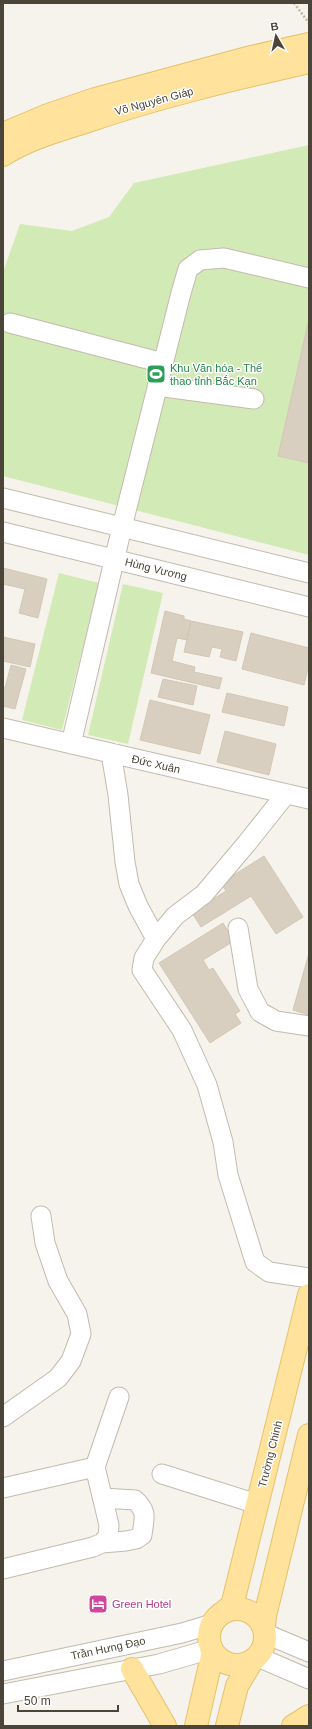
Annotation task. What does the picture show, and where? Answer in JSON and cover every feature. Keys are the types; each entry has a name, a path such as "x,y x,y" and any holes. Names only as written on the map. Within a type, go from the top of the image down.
{"main road":[{"name":"Võ Nguyên Giáp","path":"3,134 48,115 95,99 309,44"},
{"name":"Võ Nguyên Giáp","path":"3,155 24,143 112,112 256,74 309,62"},
{"name":"Trường Chinh","path":"219,1617 232,1606 309,1295"},
{"path":"227,1726 237,1686 264,1646 265,1616 309,1435"},
{"path":"196,1726 212,1650 209,1636 219,1617 239,1608 251,1612 261,1620 265,1630"},
{"path":"212,1650 223,1662 230,1665 245,1664 255,1659"},
{"path":"132,1669 165,1726"},
{"path":"293,1726 309,1716"}],"street":[{"path":"71,744 114,559 188,269 200,260 224,258 309,278"},
{"path":"10,323 163,363"},
{"path":"157,386 254,399"},
{"path":"3,498 309,573"},
{"name":"Hùng Vương","path":"3,532 309,607"},
{"name":"Đức Xuân","path":"3,728 309,800"},
{"path":"111,753 118,795 124,862 129,884 138,906 156,939"},
{"path":"286,794 204,894 175,916 156,939 144,958 142,970 182,1030 207,1085 223,1142 228,1175 255,1262 268,1272 309,1278"},
{"path":"238,928 248,989 260,1012 276,1021 309,1026"},
{"path":"3,1417 58,1378 71,1361 81,1334 77,1314 58,1281 45,1242 41,1216"},
{"path":"3,1569 94,1547 102,1543 108,1537 109,1525 95,1467 119,1397"},
{"path":"3,1488 95,1467"},
{"path":"162,1474 257,1504"},
{"path":"102,1498 135,1500 143,1508 145,1516 142,1535 136,1539 102,1543"},
{"name":"Trần Hưng Đạo","path":"3,1671 182,1633 219,1617"},
{"path":"265,1630 309,1652"},
{"path":"3,1694 159,1664 212,1650"},
{"path":"255,1659 309,1679"}],"path":[{"path":"294,3 309,23"}],"green space":[{"name":"Khu Văn hóa - Thể thao tỉnh Bắc Kạn","path":"309,145 309,555 3,476 3,272 20,224 72,231 109,217 134,183"},
{"path":"59,573 99,583 62,730 22,720"},
{"path":"123,584 163,593 128,744 88,735"}],"building":[{"path":"309,319 309,463 278,456"},
{"path":"3,568 47,579 38,618 19,613 25,589 3,584"},
{"path":"165,611 184,616 184,619 191,621 187,640 177,638 172,661 195,667 194,672 222,678 219,689 151,673"},
{"path":"191,621 243,632 236,661 220,657 222,649 212,647 209,657 184,652"},
{"path":"251,633 309,648 309,664 304,685 242,669"},
{"path":"3,637 35,644 30,667 3,661"},
{"path":"11,665 26,669 15,709 3,706 3,687 5,688"},
{"path":"163,679 197,686 193,705 158,697"},
{"path":"227,693 288,707 284,726 222,712"},
{"path":"150,700 210,715 200,754 140,740"},
{"path":"225,731 276,744 269,775 217,762"},
{"path":"264,856 303,917 276,934 251,896 201,927 192,913 226,891 221,883"},
{"path":"223,923 234,941 203,960 209,970 213,968 240,1011 235,1014 241,1023 210,1043 159,963"},
{"path":"309,953 309,1015 293,1010"}],"place":[{"name":"Khu Văn hóa - Thể thao tỉnh Bắc Kạn","path":"156,374"},
{"name":"Green Hotel","path":"98,1604"}]}
